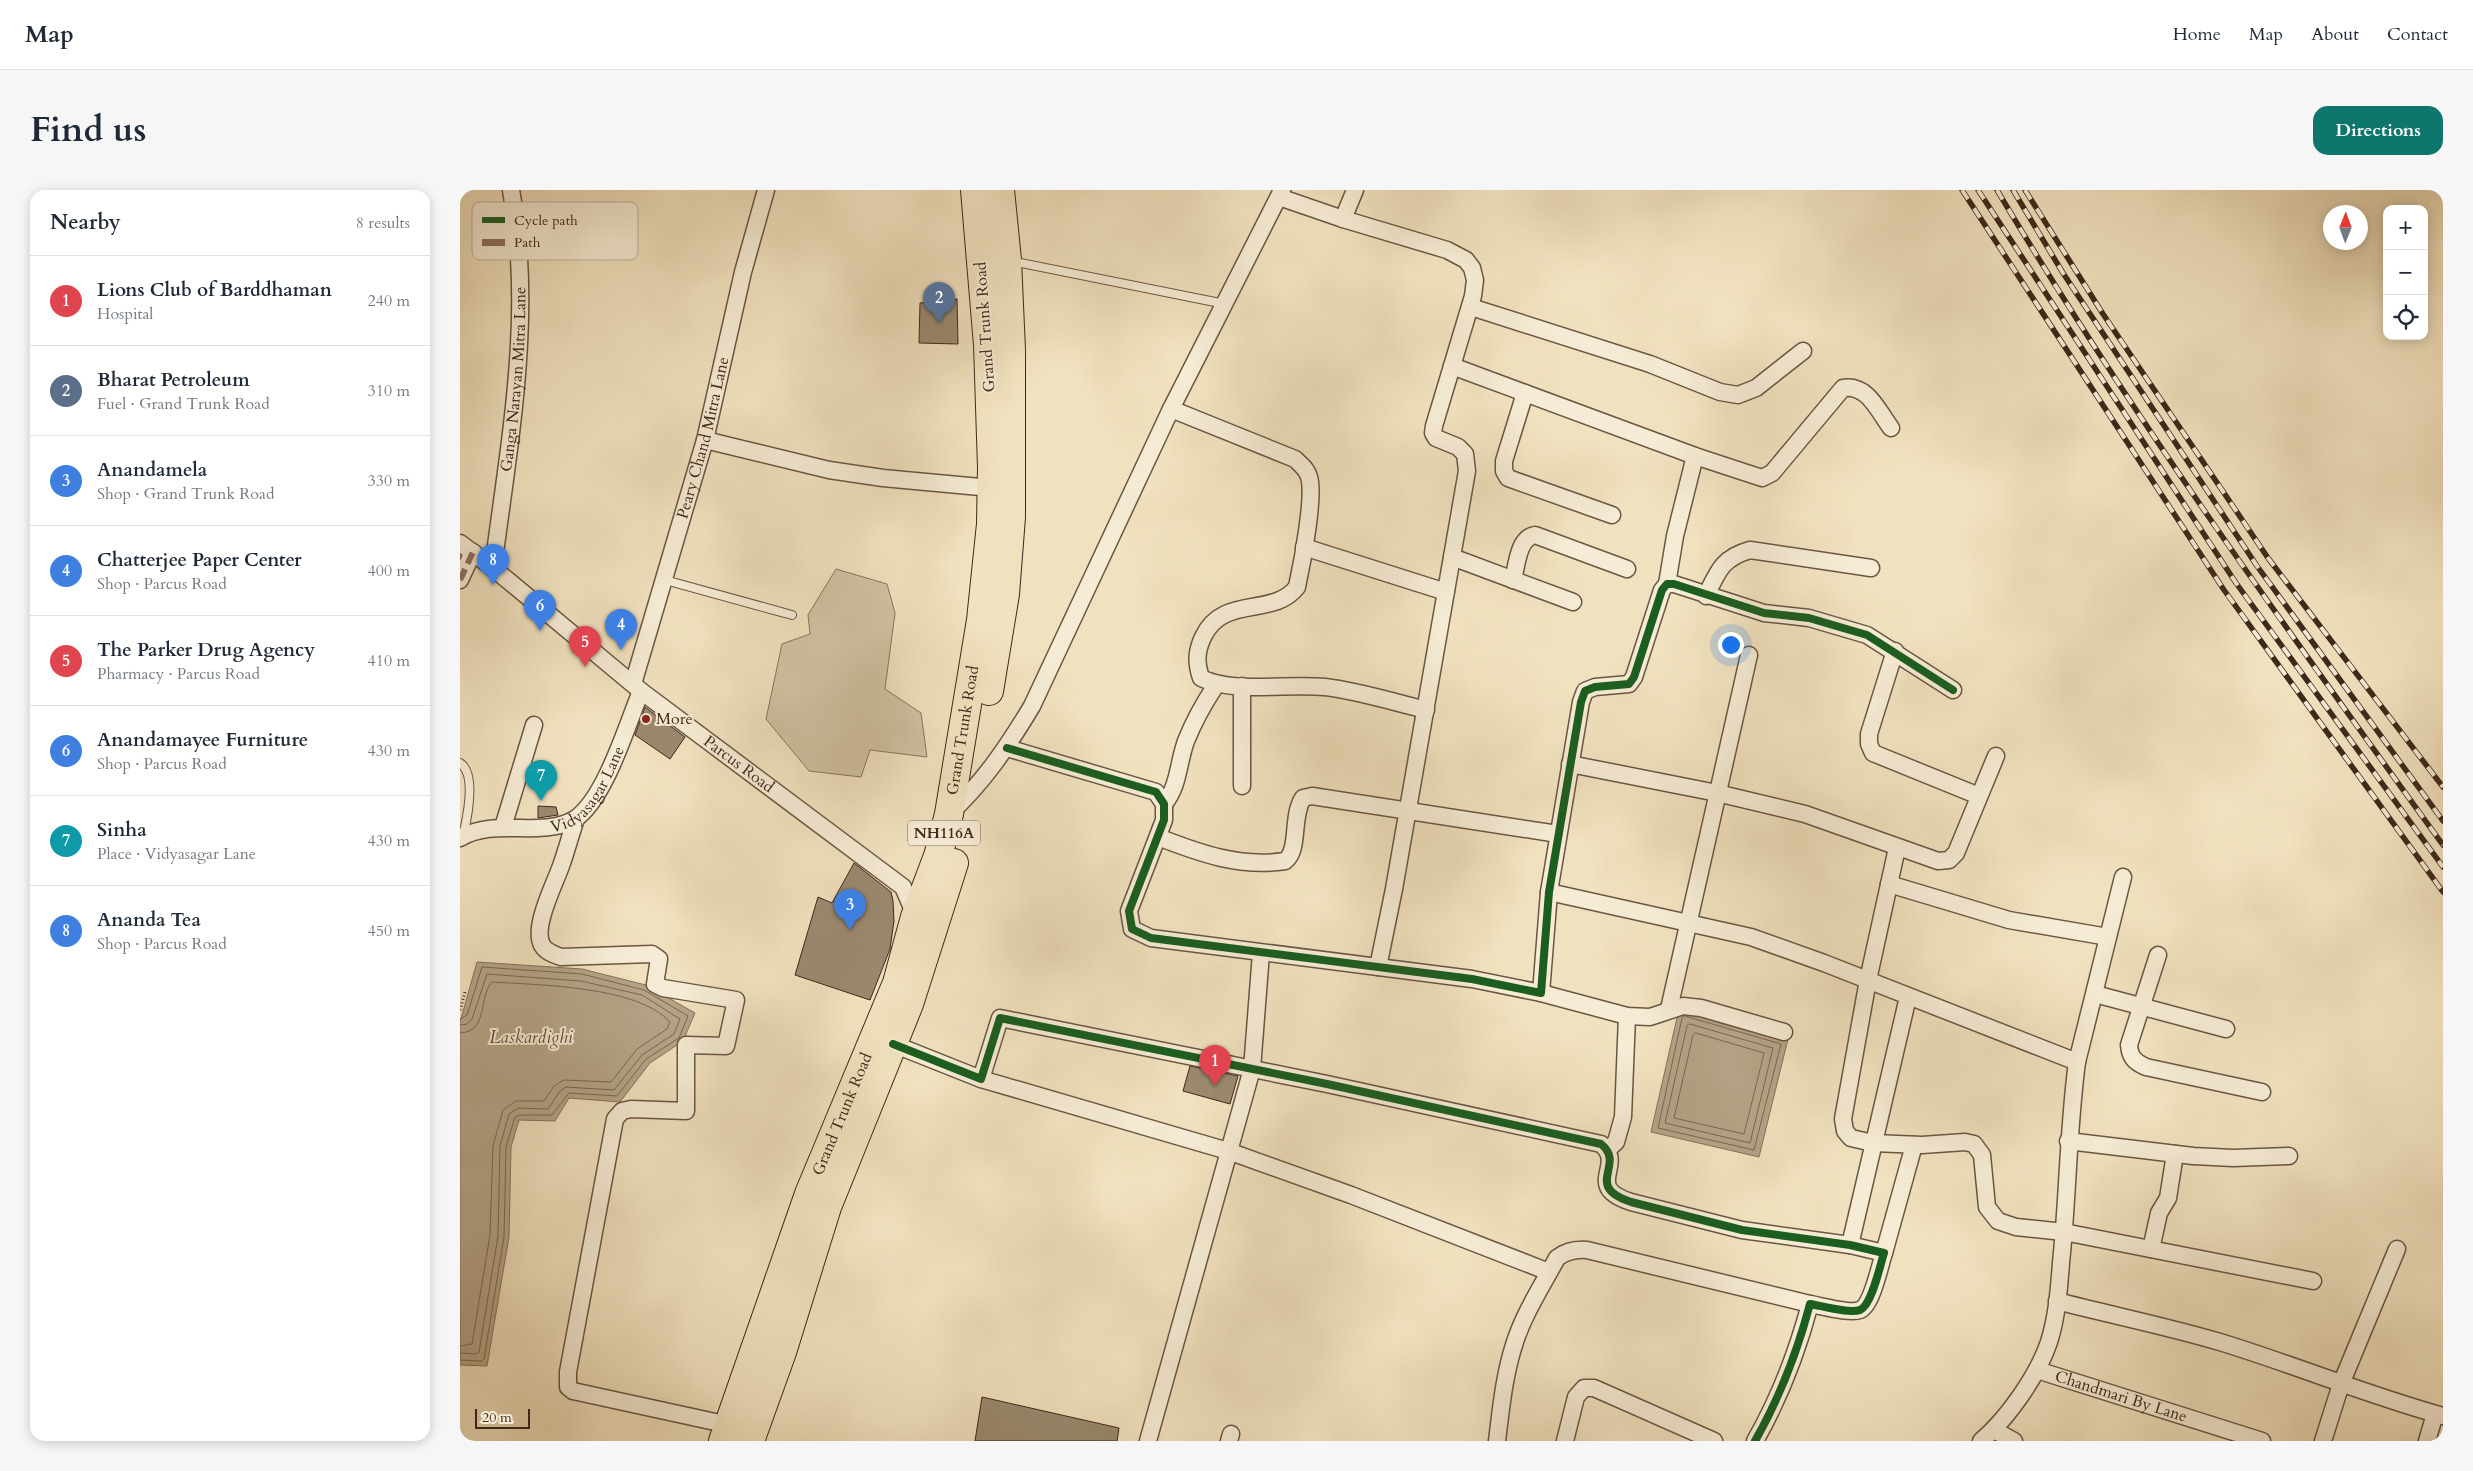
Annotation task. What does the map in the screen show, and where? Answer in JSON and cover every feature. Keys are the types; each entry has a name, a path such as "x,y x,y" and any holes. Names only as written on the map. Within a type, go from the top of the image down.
{"highway":[{"name":"Grand Trunk Road","path":"734,1436 782,1352 827,1207 909,1004 925,920 926,887 949,814 981,620 991,524 988,345 975,190"},
{"name":"Grand Trunk Road","path":"926,887 971,794 1002,618 1009,556 1012,429 1007,260 1000,190"},
{"name":"Grand Trunk Road","path":"734,1436 809,1194 897,982 925,920"}],"street":[{"name":"Peary Chand Mitra Lane","path":"637,688 665,580 705,440 743,272 766,190"},
{"path":"1343,219 1355,190"},
{"path":"949,814 971,794 1007,748 1032,706 1171,410 1281,193 1343,219 1447,250 1466,260 1472,268 1475,280 1470,307 1433,433 1436,438 1458,448 1465,454 1467,460 1426,710 1378,967"},
{"name":"Ganga Narayan Mitra Lane","path":"493,568 518,362 522,292 520,260"},
{"path":"1470,307 1641,361 1720,392 1738,395 1756,388 1803,351"},
{"path":"1452,366 1695,456 1751,476 1762,478 1772,473 1843,388 1851,386 1866,393 1891,428"},
{"path":"1525,392 1504,461 1504,471 1508,478 1612,515"},
{"path":"1171,410 1294,459 1306,468 1310,479 1311,494 1298,587 1290,596 1279,602 1241,608 1218,617 1206,630 1199,646 1196,662 1201,678 1216,685 1296,684 1328,687 1426,710"},
{"path":"705,440 829,470 883,478 991,488"},
{"path":"1541,993 1549,892 1581,702 1585,691 1595,687 1629,684 1634,677 1662,590 1667,584 1675,536 1695,456"},
{"path":"1513,580 1524,542 1529,536 1536,535 1627,569"},
{"path":"1304,547 1446,592"},
{"name":"Parcus Road","path":"466,548 493,568 637,688 926,887"},
{"path":"460,580 466,548"},
{"path":"1706,596 1721,566 1735,554 1750,550 1871,568"},
{"path":"1452,557 1573,602"},
{"path":"1667,584 1674,584 1706,596 1764,613 1809,618 1867,635 1895,651 1953,690"},
{"path":"1895,651 1869,734 1869,744 1873,752 1980,796"},
{"path":"1670,1009 1749,655"},
{"path":"1164,804 1172,794 1192,728 1216,685"},
{"path":"1242,686 1242,786"},
{"name":"Vidyasagar Lane","path":"461,837 481,830 503,827 540,828 559,825 576,819 595,797 609,771 637,688"},
{"path":"503,827 534,725"},
{"path":"1007,748 1156,792 1164,804 1164,820 1129,911 1132,929 1151,938 1472,979 1541,993 1627,1016 1650,1017 1683,1006 1700,1008 1784,1032"},
{"path":"1570,764 1717,793 1805,814 1938,861 1949,860 1956,853 1996,756"},
{"path":"1158,837 1213,858 1244,863 1285,861 1290,857 1298,810 1303,798 1312,796 1558,834"},
{"path":"576,819 562,864 546,905 540,930 541,944 549,952 561,957 652,954 658,959 659,964 655,984 672,990 736,1000 726,1046 686,1045 686,1111 631,1109 622,1111 615,1119 568,1372 568,1387 573,1392 734,1436"},
{"path":"1897,848 1868,980 1843,1120 1845,1131 1850,1138 1873,1143 1914,1145 1965,1142 1974,1144 1982,1154 1986,1207 1998,1221 2016,1227 2064,1232 2313,1281"},
{"path":"1981,1441 1994,1430 2037,1370 2049,1341 2058,1301 2064,1232 2068,1141 2077,1062 2123,877"},
{"path":"1889,884 2010,920 2108,938"},
{"path":"1549,892 1751,937 1868,980 2077,1062"},
{"path":"1148,1441 1252,1069 1262,952"},
{"path":"2158,955 2129,1045 2130,1054 2136,1062 2146,1067 2262,1092"},
{"path":"2095,994 2226,1029"},
{"path":"1850,1245 1908,997"},
{"path":"1608,1149 1616,1142 1623,1118 1627,1016"},
{"path":"981,1079 1000,1018 1592,1140 1608,1149 1610,1158 1606,1180 1608,1188 1616,1197 1742,1230 1850,1245 1884,1253"},
{"path":"893,1044 981,1079 1228,1151 1351,1195 1549,1272"},
{"path":"2068,1141 2175,1154 2233,1158 2289,1156"},
{"path":"1497,1441 1505,1386 1514,1345 1526,1315 1557,1258 1563,1253 1575,1249 1587,1250 1810,1304 1853,1311 1861,1310 1868,1303 1914,1145"},
{"path":"2151,1249 2159,1213 2168,1198 2175,1154"},
{"path":"2323,1441 2341,1384 2397,1249"},
{"path":"2058,1301 2217,1341 2277,1360 2341,1384 2439,1415 2426,1441"},
{"path":"1755,1441 1776,1404 1798,1348 1810,1304"},
{"name":"Chandmari By Lane","path":"2037,1370 2262,1441"},
{"path":"1565,1441 1576,1397 1584,1388 1594,1388 1714,1441"},
{"path":"1994,1430 2014,1441"}],"lane":[{"path":"1007,260 1225,304"},
{"path":"665,580 792,615"},
{"path":"460,763 466,767 470,780 467,818 461,837"}],"path":[{"path":"460,1010 465,992"}],"shaded area":[{"path":"836,569 887,584 895,613 885,689 921,713 927,757 870,750 861,777 809,771 766,719 782,644 810,634 808,615"}],"water":[{"name":"Laskardighi","path":"477,962 582,969 646,985 695,1013 683,1041 650,1063 620,1102 569,1098 555,1121 519,1120 511,1147 509,1237 487,1366 460,1365 460,1022"},
{"path":"1679,1009 1788,1039 1759,1157 1651,1132"}],"building":[{"path":"957,299 958,344 919,343 920,303"},
{"path":"645,707 685,737 670,759 635,735"},
{"path":"538,806 556,807 558,815 538,818"},
{"path":"854,863 891,892 893,901 894,921 890,949 870,1000 795,975 818,897 832,903"},
{"path":"1190,1066 1238,1076 1230,1104 1183,1091"},
{"path":"982,1397 1119,1428 1117,1441 975,1441"}],"railway":[{"path":"1962,190 2224,590 2443,892"},
{"path":"1978,190 2236,583 2443,867"},
{"path":"1997,190 2102,358 2212,522 2443,845"},
{"path":"2013,190 2063,273 2257,566 2443,821"},
{"path":"2025,190 2103,314 2268,558 2443,787"}],"marked path":[{"path":"460,580 473,552"}],"cycle path":[{"path":"1007,748 1156,792 1164,804 1164,820 1129,911 1132,929 1151,938 1472,979 1541,993 1549,892 1581,702 1585,691 1595,687 1629,684 1634,677 1662,590 1667,584 1674,584 1764,613 1809,618 1867,635 1953,690"},
{"path":"893,1044 981,1079 1000,1018 1327,1084 1601,1144 1608,1152 1610,1160 1607,1175 1609,1189 1617,1196 1631,1202 1742,1230 1850,1245 1884,1253 1872,1293 1864,1307 1860,1310 1843,1310 1810,1304 1787,1374 1755,1441"}],"place":[{"name":"Bharat Petroleum","path":"939,323"},
{"name":"Ananda Tea","path":"493,585"},
{"name":"Anandamayee Furniture","path":"540,631"},
{"name":"Chatterjee Paper Center","path":"621,650"},
{"name":"The Parker Drug Agency","path":"585,667"},
{"name":"More","path":"646,719"},
{"name":"Sinha","path":"541,801"},
{"name":"Anandamela","path":"850,930"},
{"name":"Lions Club of Barddhaman","path":"1215,1086"}]}
